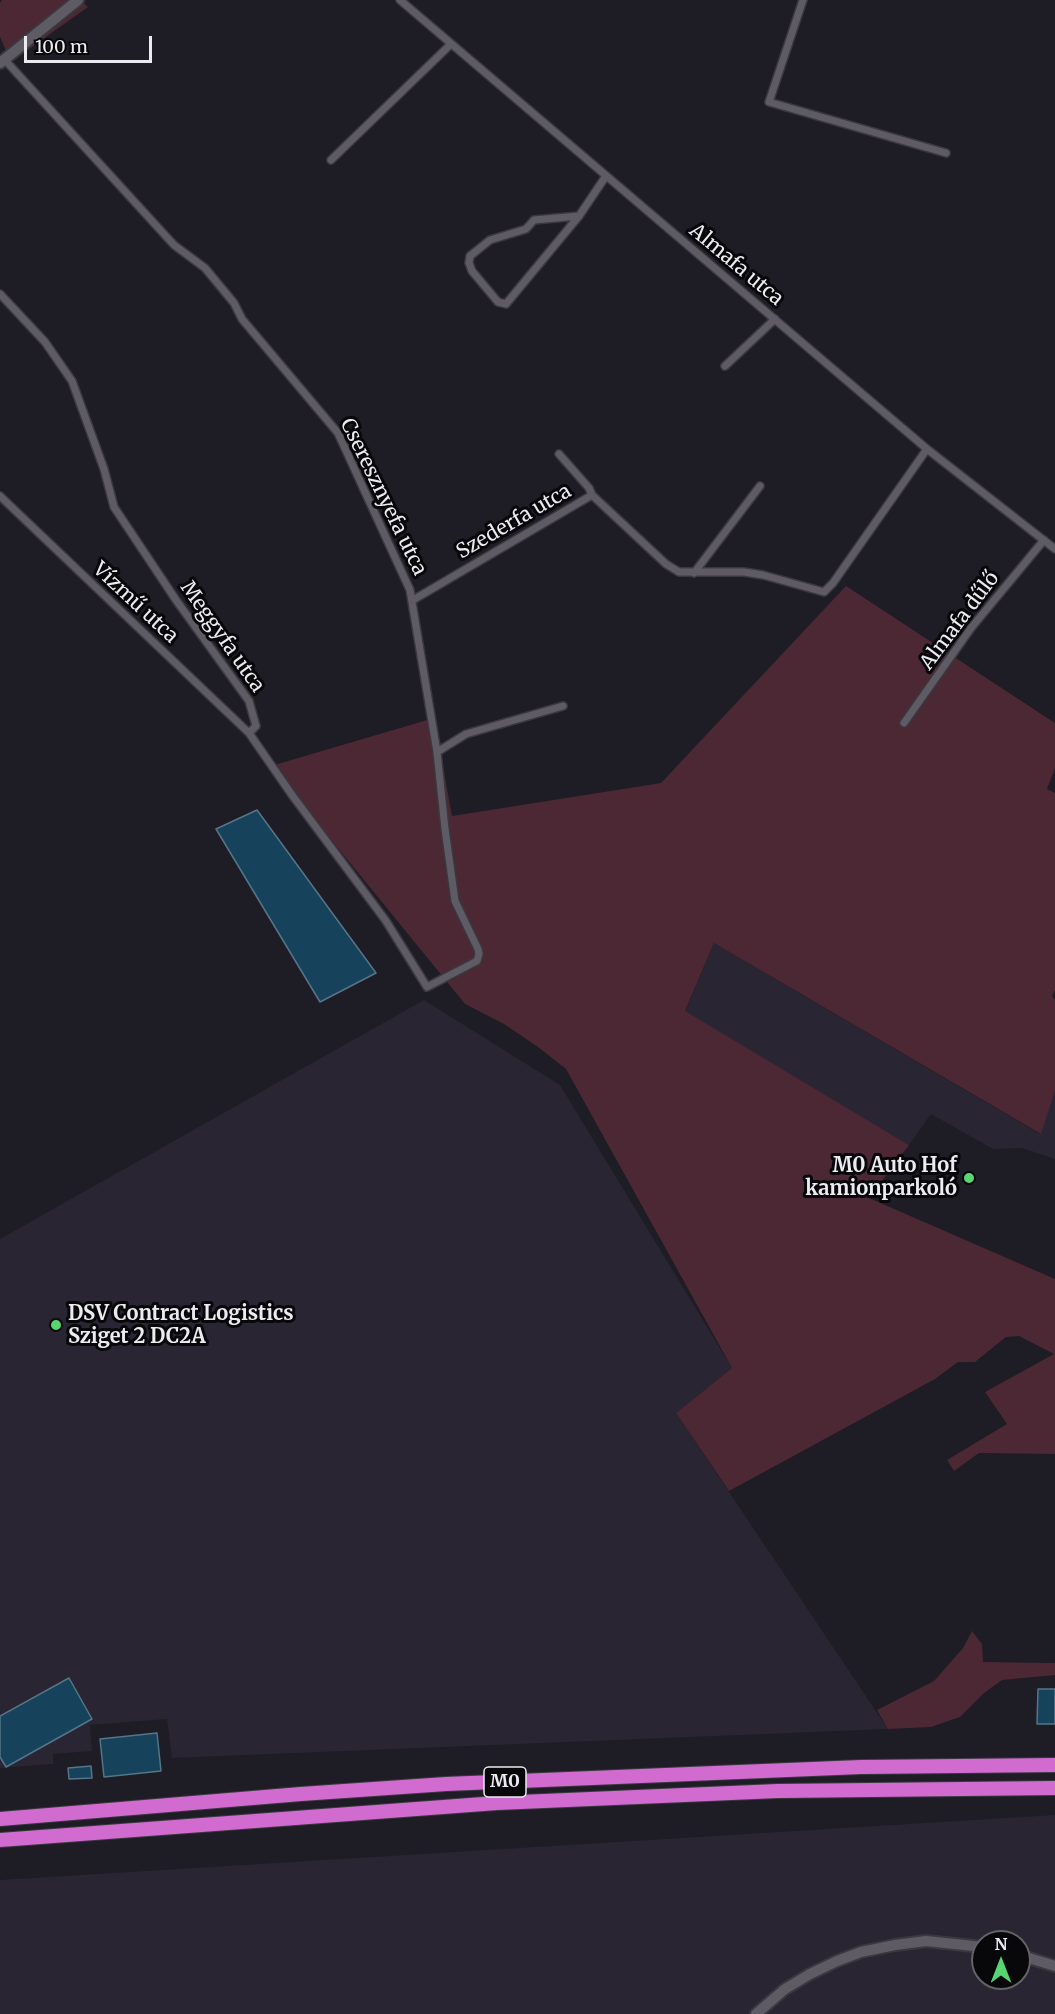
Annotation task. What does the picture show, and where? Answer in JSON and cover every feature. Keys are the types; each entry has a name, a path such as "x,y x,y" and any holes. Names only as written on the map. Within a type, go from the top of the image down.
{"highway":[{"name":"M0","path":"0,1817 25,1817 301,1794 470,1783 849,1768 1055,1765"},
{"name":"M0","path":"0,1840 508,1803 778,1791 1055,1788"}],"main road":[{"path":"2,61 78,0"},
{"path":"756,2014 785,1989 837,1961 876,1948 926,1941 971,1946"},
{"path":"1031,1959 1055,1966"}],"street":[{"name":"Almafa utca","path":"400,0 927,448 1055,549"},
{"path":"803,0 769,102 946,153"},
{"path":"331,160 450,44"},
{"name":"Cseresznyefa utca","path":"2,61 174,245 205,268 220,285 242,319 338,433 413,600 437,752 455,901 478,949 479,958 470,966 426,987 386,921 249,733"},
{"path":"579,216 534,220 526,229 490,240 470,256 469,263 472,271 498,302 506,304 579,216 606,176"},
{"name":"Meggyfa utca","path":"0,294 45,342 72,381 104,469 114,507 176,600 249,701 256,726 249,733"},
{"path":"725,366 775,319"},
{"name":"Szederfa utca","path":"413,600 592,495 666,564 679,572 728,570 744,572 824,592 833,583 927,448"},
{"path":"559,454 590,488 592,495"},
{"path":"694,573 760,486"},
{"name":"Vízmű utca","path":"0,496 249,733"},
{"name":"Almafa dűlő","path":"904,723 971,628 1044,540"},
{"path":"437,752 466,734 563,706"}],"shaded area":[{"path":"2,0 81,0 88,7 11,62 0,37 0,3"},
{"path":"846,586 1055,723 1055,768 1047,789 1055,793 1055,990 1052,996 1055,1000 1055,1091 1041,1134 714,943 685,1011 909,1145 869,1198 1055,1279 1055,1454 979,1453 954,1471 947,1460 1007,1424 985,1392 1054,1354 1019,1336 1006,1337 975,1362 958,1362 935,1379 729,1491 676,1413 732,1368 566,1069 504,1024 465,1004 271,766 434,718 452,816 661,783"},
{"path":"714,943 1040,1134 1055,1091 1055,1159 1022,1148 993,1149 931,1114 909,1145 685,1012"},
{"path":"424,1000 560,1085 732,1368 676,1413 888,1729 172,1758 167,1719 90,1725 92,1751 53,1754 53,1764 0,1768 0,1239"},
{"path":"972,1631 982,1644 983,1662 1055,1663 1055,1675 1002,1680 984,1693 960,1717 931,1727 888,1729 877,1710 934,1681 963,1648"},
{"path":"1055,1815 1055,2014 0,2014 0,1880"}],"water":[{"path":"257,810 376,973 320,1002 216,829"},
{"path":"69,1678 92,1719 6,1767 0,1757 0,1716"},
{"path":"1038,1689 1055,1689 1055,1724 1037,1724"},
{"path":"157,1733 161,1771 104,1777 100,1739"},
{"path":"91,1766 92,1778 69,1779 68,1768"}],"place":[{"name":"M0 Auto Hof kamionparkoló","path":"969,1178"},
{"name":"DSV Contract Logistics Sziget 2 DC2A","path":"56,1325"}]}
